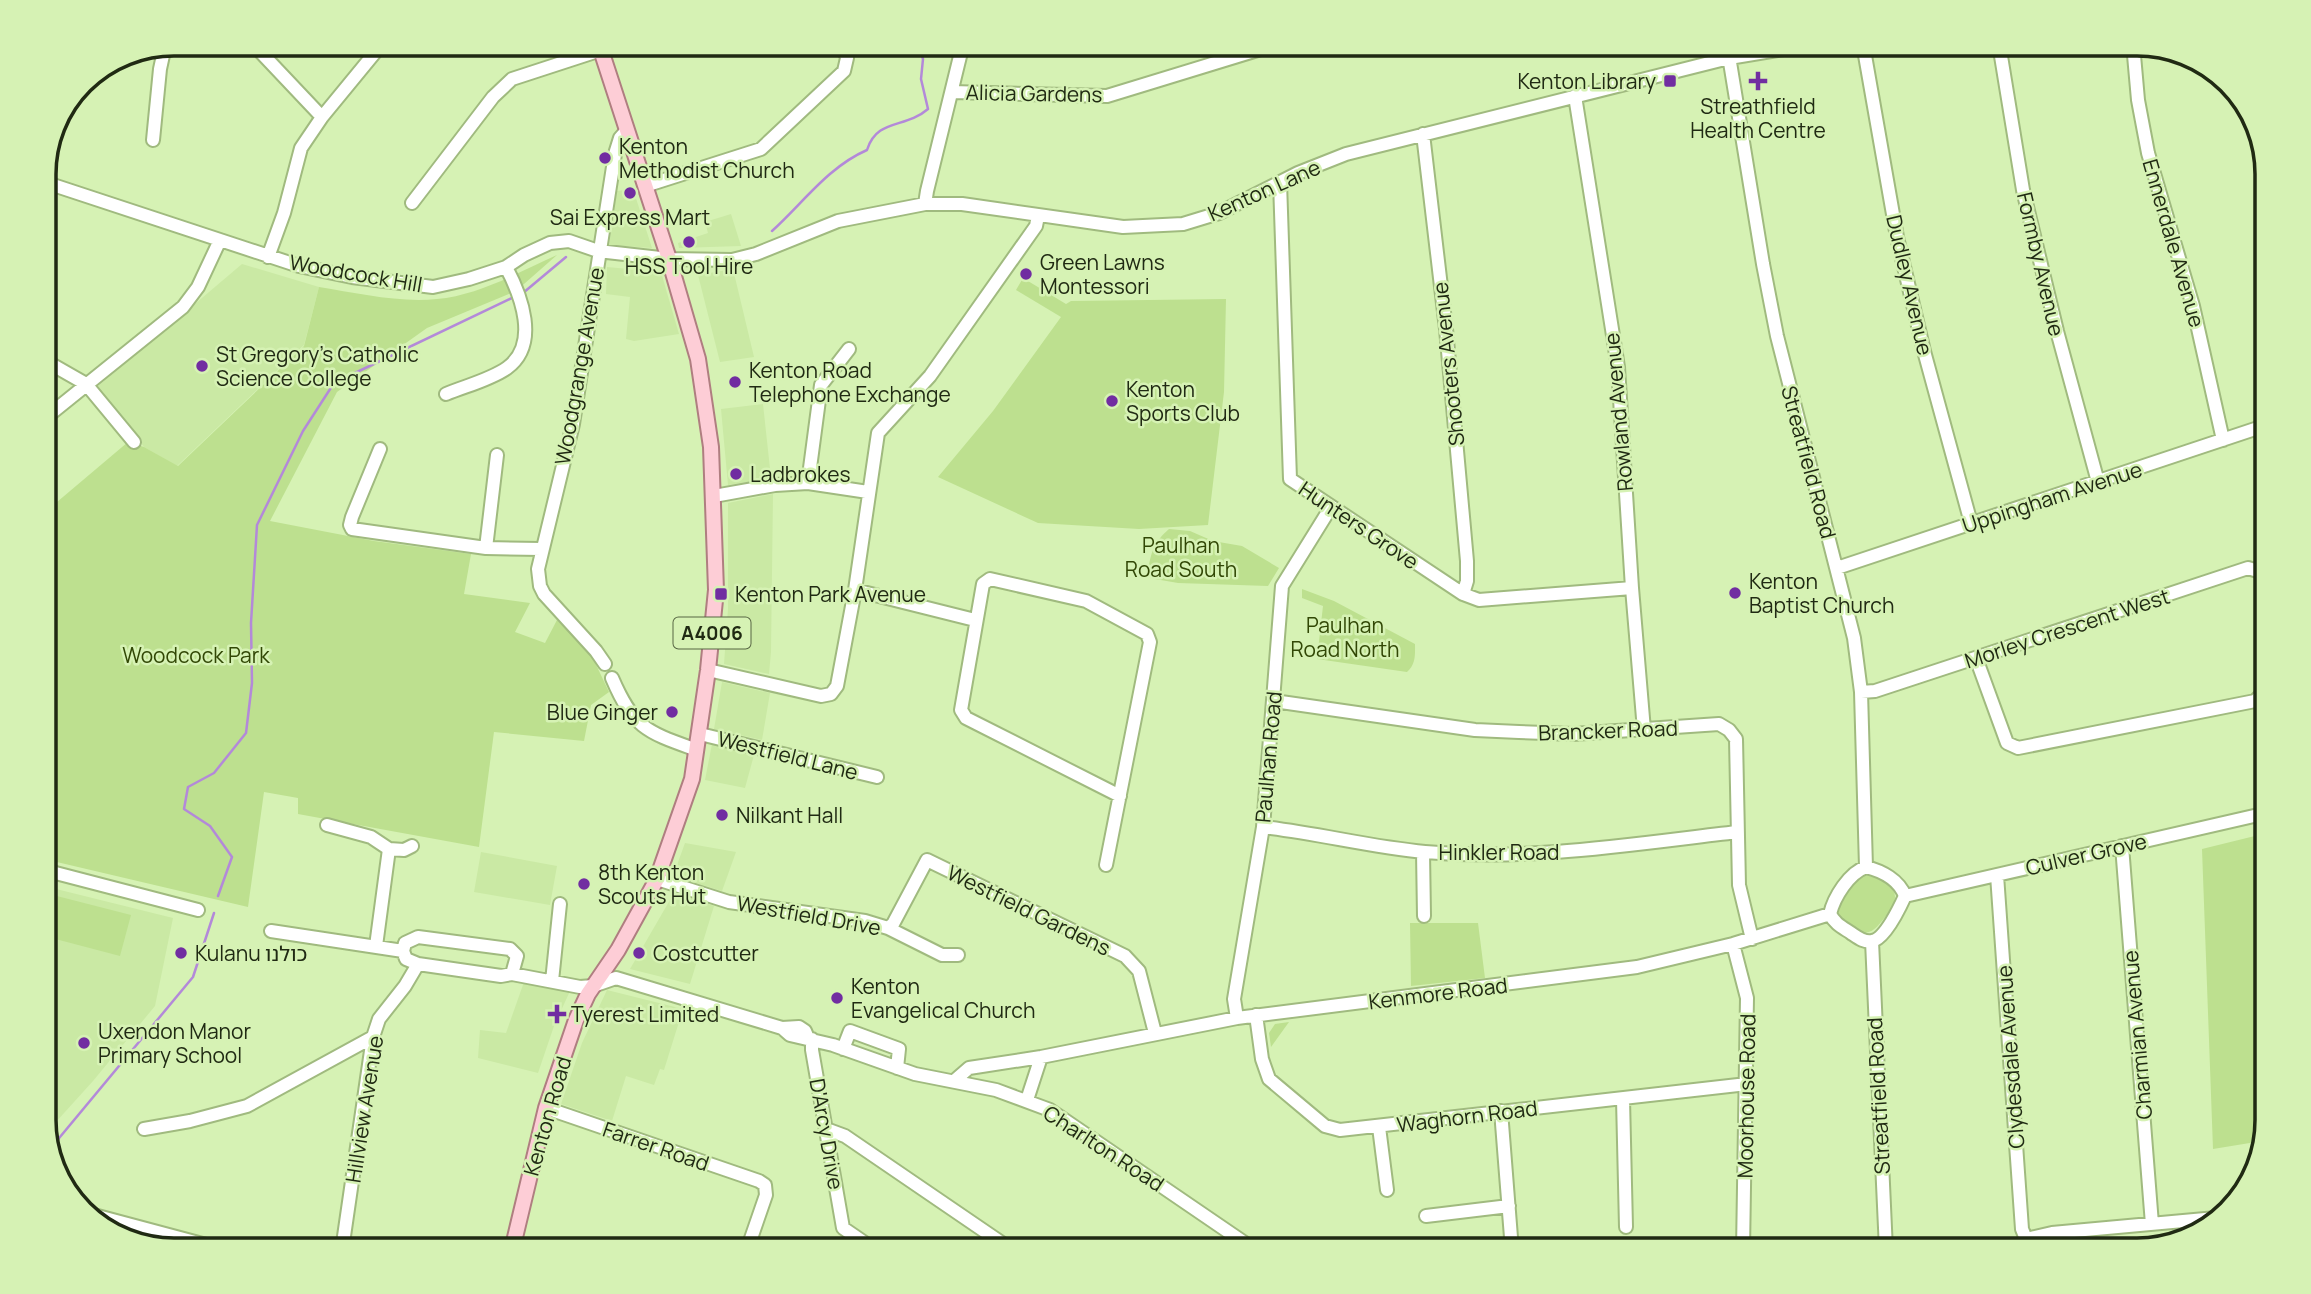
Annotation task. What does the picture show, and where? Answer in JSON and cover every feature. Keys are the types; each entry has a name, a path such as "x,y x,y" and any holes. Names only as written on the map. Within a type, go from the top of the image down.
{"main road":[{"name":"A4006","path":"593,986 618,950 657,879 692,779 700,734 716,590 710,436 700,370 669,259 603,56"},
{"name":"Kenton Road","path":"515,1238 546,1108 576,1020 593,986"}],"street":[{"path":"264,56 322,117"},
{"path":"268,257 284,213 301,148 322,117 372,56"},
{"path":"412,203 493,97 512,79 575,56"},
{"path":"645,186 761,149 844,71 846,56"},
{"path":"925,204 961,56"},
{"name":"Alicia Gardens","path":"952,92 1107,96 1238,56"},
{"name":"Kenton Lane","path":"669,259 732,260 756,254 838,221 925,204 962,204 1123,227 1182,224 1219,213 1280,182 1346,154 1741,56"},
{"name":"Dudley Avenue","path":"1865,56 1897,237 1924,351 1971,523"},
{"name":"Formby Avenue","path":"2001,56 2023,190 2057,331 2098,482"},
{"name":"Ennerdale Avenue","path":"2134,56 2138,100 2148,153 2193,306 2224,440"},
{"path":"153,140 163,57"},
{"name":"Streatfield Road","path":"1729,58 1777,337 1854,638 1861,692 1866,867"},
{"name":"Rowland Avenue","path":"1575,96 1618,367 1644,730"},
{"name":"Woodgrange Avenue","path":"605,664 540,586 538,569 573,424 615,154 620,138 627,130"},
{"name":"Shooters Avenue","path":"1423,134 1446,329 1467,561 1467,581 1463,594"},
{"name":"Hunters Grove","path":"1280,182 1290,479 1463,594 1479,600 1632,588"},
{"name":"Woodcock Hill","path":"56,185 299,266 415,286 433,287 470,279 506,267 550,243 569,241 598,251 669,259"},
{"path":"708,670 821,696 831,694 837,686 855,590 878,433 930,376 1036,226 1038,216"},
{"path":"56,409 183,307 198,287 220,240"},
{"path":"446,394 502,371 515,359 523,346 525,320 506,267"},
{"path":"808,483 821,385 849,349"},
{"path":"56,367 86,384 134,442"},
{"name":"Uppingham Avenue","path":"1837,568 2255,429"},
{"path":"380,449 352,517 352,529 486,548 541,549"},
{"path":"486,548 497,455"},
{"path":"714,496 775,485 808,483 868,492"},
{"name":"Paulhan Road","path":"1237,1018 1234,999 1262,827 1282,586 1331,507"},
{"name":"Morley Crescent West","path":"1861,692 1875,691 2248,568 2255,570"},
{"path":"1106,865 1120,796 1150,642 1147,634 1086,601 990,579 983,584 975,620 961,710 965,718 1120,796"},
{"path":"855,590 975,620"},
{"path":"1976,658 2007,743 2018,748 2255,701"},
{"path":"612,678 624,705 647,731 697,750"},
{"name":"Brancker Road","path":"1274,701 1475,730 1573,734 1718,724 1729,730 1736,739 1739,885 1752,939"},
{"name":"Westfield Lane","path":"700,734 877,777"},
{"name":"Culver Grove","path":"1905,896 2255,816"},
{"path":"327,825 371,837 389,849 404,850 412,846"},
{"name":"Hinkler Road","path":"1262,827 1423,852 1526,855 1592,851 1737,832"},
{"name":"Charmian Avenue","path":"2122,846 2152,1224"},
{"path":"376,946 389,849"},
{"path":"1423,852 1424,916"},
{"name":"Westfield Gardens","path":"888,928 893,924 927,860 1133,962 1139,971 1155,1034"},
{"path":"1866,867 1880,870 1902,886 1905,896 1899,910 1880,937 1871,941 1861,940 1835,923 1830,914 1833,901 1858,870 1866,867"},
{"path":"56,873 198,910"},
{"name":"Clydesdale Avenue","path":"1997,875 2022,1229 2025,1238"},
{"name":"Westfield Drive","path":"657,879 729,902 865,921 888,928 942,955 958,955"},
{"path":"552,981 560,904"},
{"name":"Kenmore Road","path":"954,1080 969,1068 1237,1018 1603,973 1733,944 1830,914"},
{"name":"Charlton Road","path":"271,931 376,946 409,958 501,976 512,974 580,987 593,986 616,978 782,1028 790,1035 810,1038 897,1068 996,1090 1027,1100 1059,1115 1238,1238"},
{"path":"409,958 405,943 418,937 510,949 517,956 512,974"},
{"name":"Streatfield Road","path":"1871,941 1885,1238"},
{"name":"Moorhouse Road","path":"1733,944 1747,998 1743,1238"},
{"name":"Hillview Avenue","path":"344,1238 373,1037 379,1019 410,976 409,958"},
{"name":"Waghorn Road","path":"1256,1015 1262,1059 1269,1079 1325,1126 1340,1130 1746,1084"},
{"path":"843,1049 850,1031 899,1049 897,1068"},
{"path":"144,1129 190,1121 247,1106 373,1037"},
{"name":"D'Arcy Drive","path":"810,1038 843,1228 858,1238"},
{"path":"1027,1100 1041,1056"},
{"path":"1623,1098 1626,1227"},
{"name":"Farrer Road","path":"546,1108 760,1181 765,1185 766,1195 751,1238"},
{"path":"1501,1111 1511,1238"},
{"path":"1379,1127 1387,1190"},
{"path":"826,1129 845,1136 994,1238"},
{"path":"1426,1216 1509,1206"},
{"path":"111,1220 180,1238"},
{"path":"2033,1238 2052,1233 2199,1220"}],"shaded area":[{"path":"633,189 652,248 609,245 617,191"},
{"path":"731,214 741,246 679,248 678,243 708,233 705,222"},
{"name":"St Gregory's Catholic Science College","path":"242,264 319,287 304,345 177,466 144,447 97,387"},
{"path":"607,267 661,272 679,334 634,341 626,339 630,297 606,294"},
{"path":"733,269 754,357 720,362 698,275"},
{"path":"763,404 771,478 728,485 721,409"},
{"path":"773,494 769,674 724,664 728,609 728,503"},
{"path":"722,682 770,693 762,740 714,729"},
{"path":"712,744 754,755 745,788 705,780"},
{"path":"685,843 736,852 722,891 673,876"},
{"path":"481,852 557,866 550,905 474,892"},
{"name":"Uxendon Manor Primary School","path":"56,889 173,918 155,1006 56,1122"},
{"path":"674,893 714,906 690,984 630,969"},
{"path":"524,982 570,991 554,1026 538,1073 478,1058 480,1030 506,1033"},
{"path":"607,990 683,1009 664,1070 660,1069 654,1085 626,1076 612,1121 561,1104 582,1043"}],"green space":[{"name":"Woodcock Park","path":"557,255 516,291 427,328 337,392 270,521 374,541 471,554 464,594 530,603 515,632 545,643 557,620 590,652 609,692 591,705 584,741 494,732 479,847 298,814 298,798 264,792 248,907 56,862 56,503 128,442 144,447 178,466 304,346 319,287 393,299 423,300 468,293"},
{"name":"Kenton Sports Club","path":"1023,278 1066,304 1071,301 1226,299 1224,392 1208,525 1139,529 1038,523 938,477 993,411 1061,317 1016,290"},
{"name":"Paulhan Road South","path":"1169,529 1190,531 1213,541 1242,546 1279,568 1268,586 1178,583 1155,579 1148,571 1150,558 1157,543"},
{"name":"Paulhan Road North","path":"1302,589 1334,601 1415,644 1410,669 1407,672 1317,659 1323,606 1302,598"},
{"path":"2255,836 2254,1135 2252,1143 2213,1149 2202,849"},
{"path":"1871,874 1890,886 1895,896 1886,916 1875,929 1865,933 1838,918 1838,912 1842,900 1854,884 1862,875"},
{"path":"56,896 131,915 120,956 56,939"},
{"path":"1410,923 1478,923 1485,978 1411,986"},
{"path":"1289,1022 1271,1047 1269,1033 1275,1024"}],"waterway":[{"path":"772,231 828,176 867,150 878,133 928,109 921,79 922,56"},
{"path":"523,293 566,257"},
{"path":"218,896 232,857 210,826 184,809 188,787 214,773 246,733 252,683 251,623 257,525 303,431 334,383 514,297"},
{"path":"58,1140 193,977 214,913"}],"place":[{"name":"Kenton Library","path":"1670,81"},
{"name":"Streathfield Health Centre","path":"1758,81"},
{"name":"Kenton Methodist Church","path":"605,158"},
{"name":"Sai Express Mart","path":"630,193"},
{"name":"HSS Tool Hire","path":"689,242"},
{"name":"Green Lawns Montessori","path":"1026,274"},
{"name":"St Gregory's Catholic Science College","path":"202,366"},
{"name":"Kenton Road Telephone Exchange","path":"735,382"},
{"name":"Kenton Sports Club","path":"1112,401"},
{"name":"Ladbrokes","path":"736,474"},
{"name":"Kenton Baptist Church","path":"1735,593"},
{"name":"Kenton Park Avenue","path":"721,594"},
{"name":"Blue Ginger","path":"672,712"},
{"name":"Nilkant Hall","path":"722,815"},
{"name":"8th Kenton Scouts Hut","path":"584,884"},
{"name":"Kulanu כולנו","path":"181,953"},
{"name":"Costcutter","path":"639,953"},
{"name":"Kenton Evangelical Church","path":"837,998"},
{"name":"Tyerest Limited","path":"557,1014"},
{"name":"Uxendon Manor Primary School","path":"84,1043"}]}
